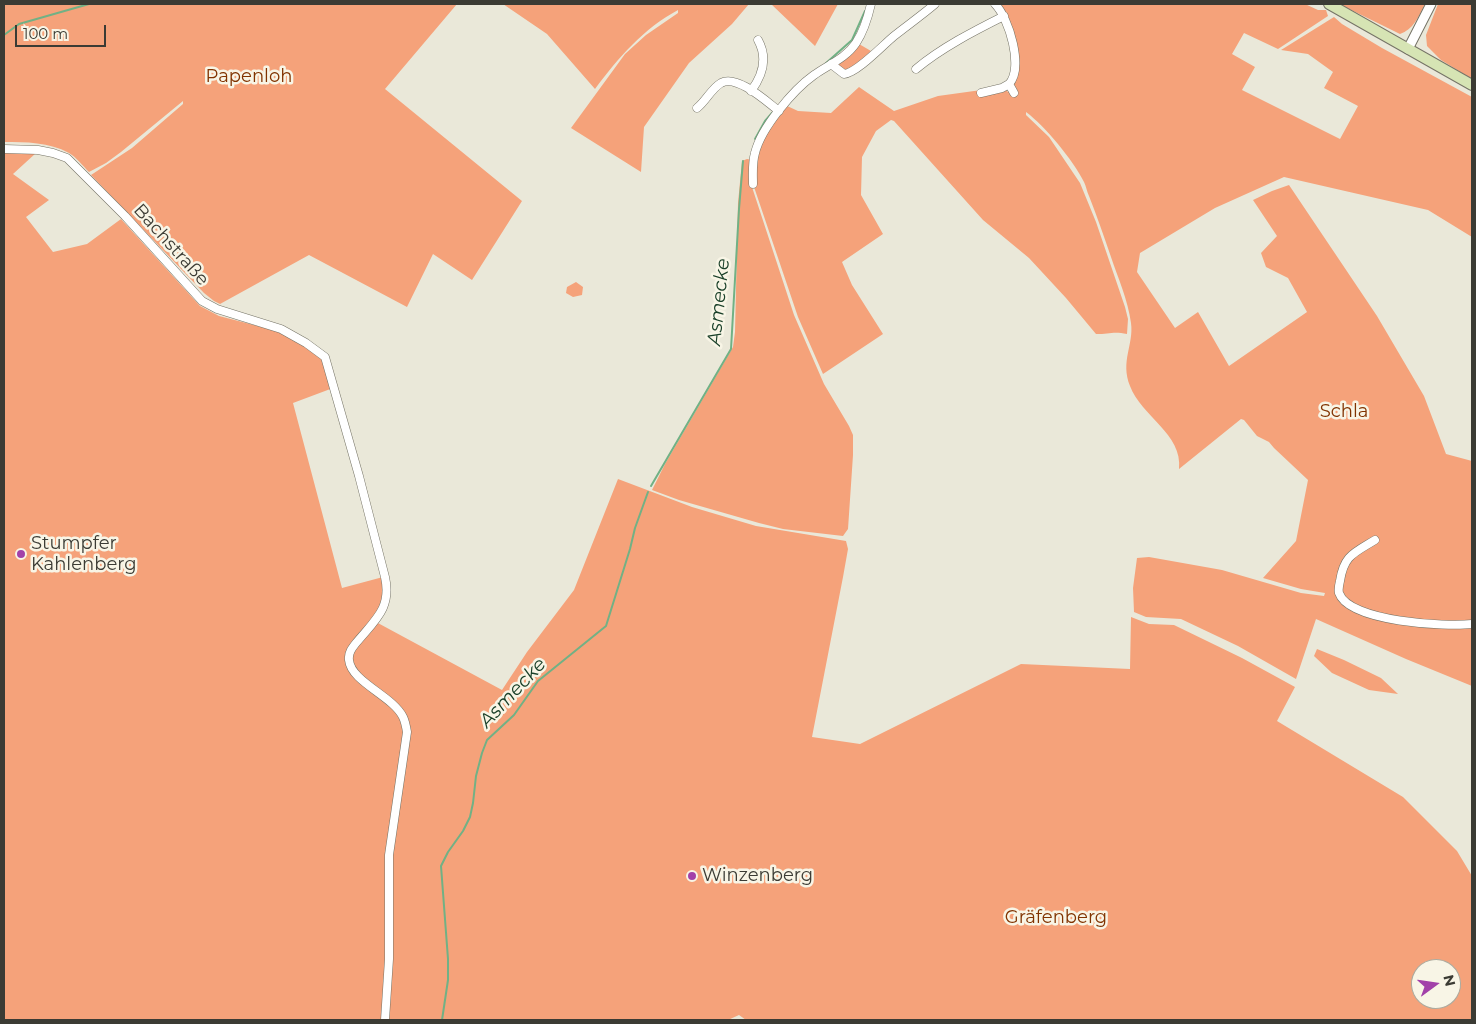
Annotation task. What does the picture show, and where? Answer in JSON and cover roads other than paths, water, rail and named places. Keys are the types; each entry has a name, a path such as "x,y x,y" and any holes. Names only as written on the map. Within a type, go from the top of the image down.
{"main road":[{"path":"1329,4 1472,85"}],"street":[{"path":"753,184 754,156 757,146 779,111 812,76 840,59 856,43 866,24 872,4"},
{"path":"831,64 844,74 848,74 935,4"},
{"path":"980,92 1002,88 1009,84 1014,77 1015,56 1004,16 996,4"},
{"path":"1408,49 1431,4"},
{"path":"916,69 946,47 1004,16"},
{"path":"752,91 761,76 763,67 762,48 758,40"},
{"path":"697,108 725,81 736,82 779,111"},
{"path":"1009,84 1014,93"},
{"name":"Bachstraße","path":"4,149 38,150 67,158 125,216 202,301 217,310 281,328 325,357 359,476 387,591 385,605 350,651 349,661 361,679 399,710 403,716 407,732 389,855 390,959 385,1020"},
{"path":"1375,540 1352,554 1343,566 1338,589 1342,598 1354,607 1384,618 1434,624 1472,624"}],"waterway":[{"path":"4,35 19,24 89,4"},
{"name":"Asmecke","path":"825,64 852,40 865,11"},
{"name":"Asmecke","path":"755,139 772,113"},
{"name":"Asmecke","path":"651,486 731,349 743,161"},
{"name":"Asmecke","path":"442,1020 448,980 448,959 441,866 470,817 476,776 487,740 514,715 538,681 606,626 635,528 648,492"}],"place":[{"name":"Stumpfer Kahlenberg","path":"21,554"},
{"name":"Winzenberg","path":"692,876"}],"park label":[{"name":"Papenloh","path":"249,77"},
{"name":"Schla","path":"1344,412"},
{"name":"Gräfenberg","path":"1056,918"}]}
